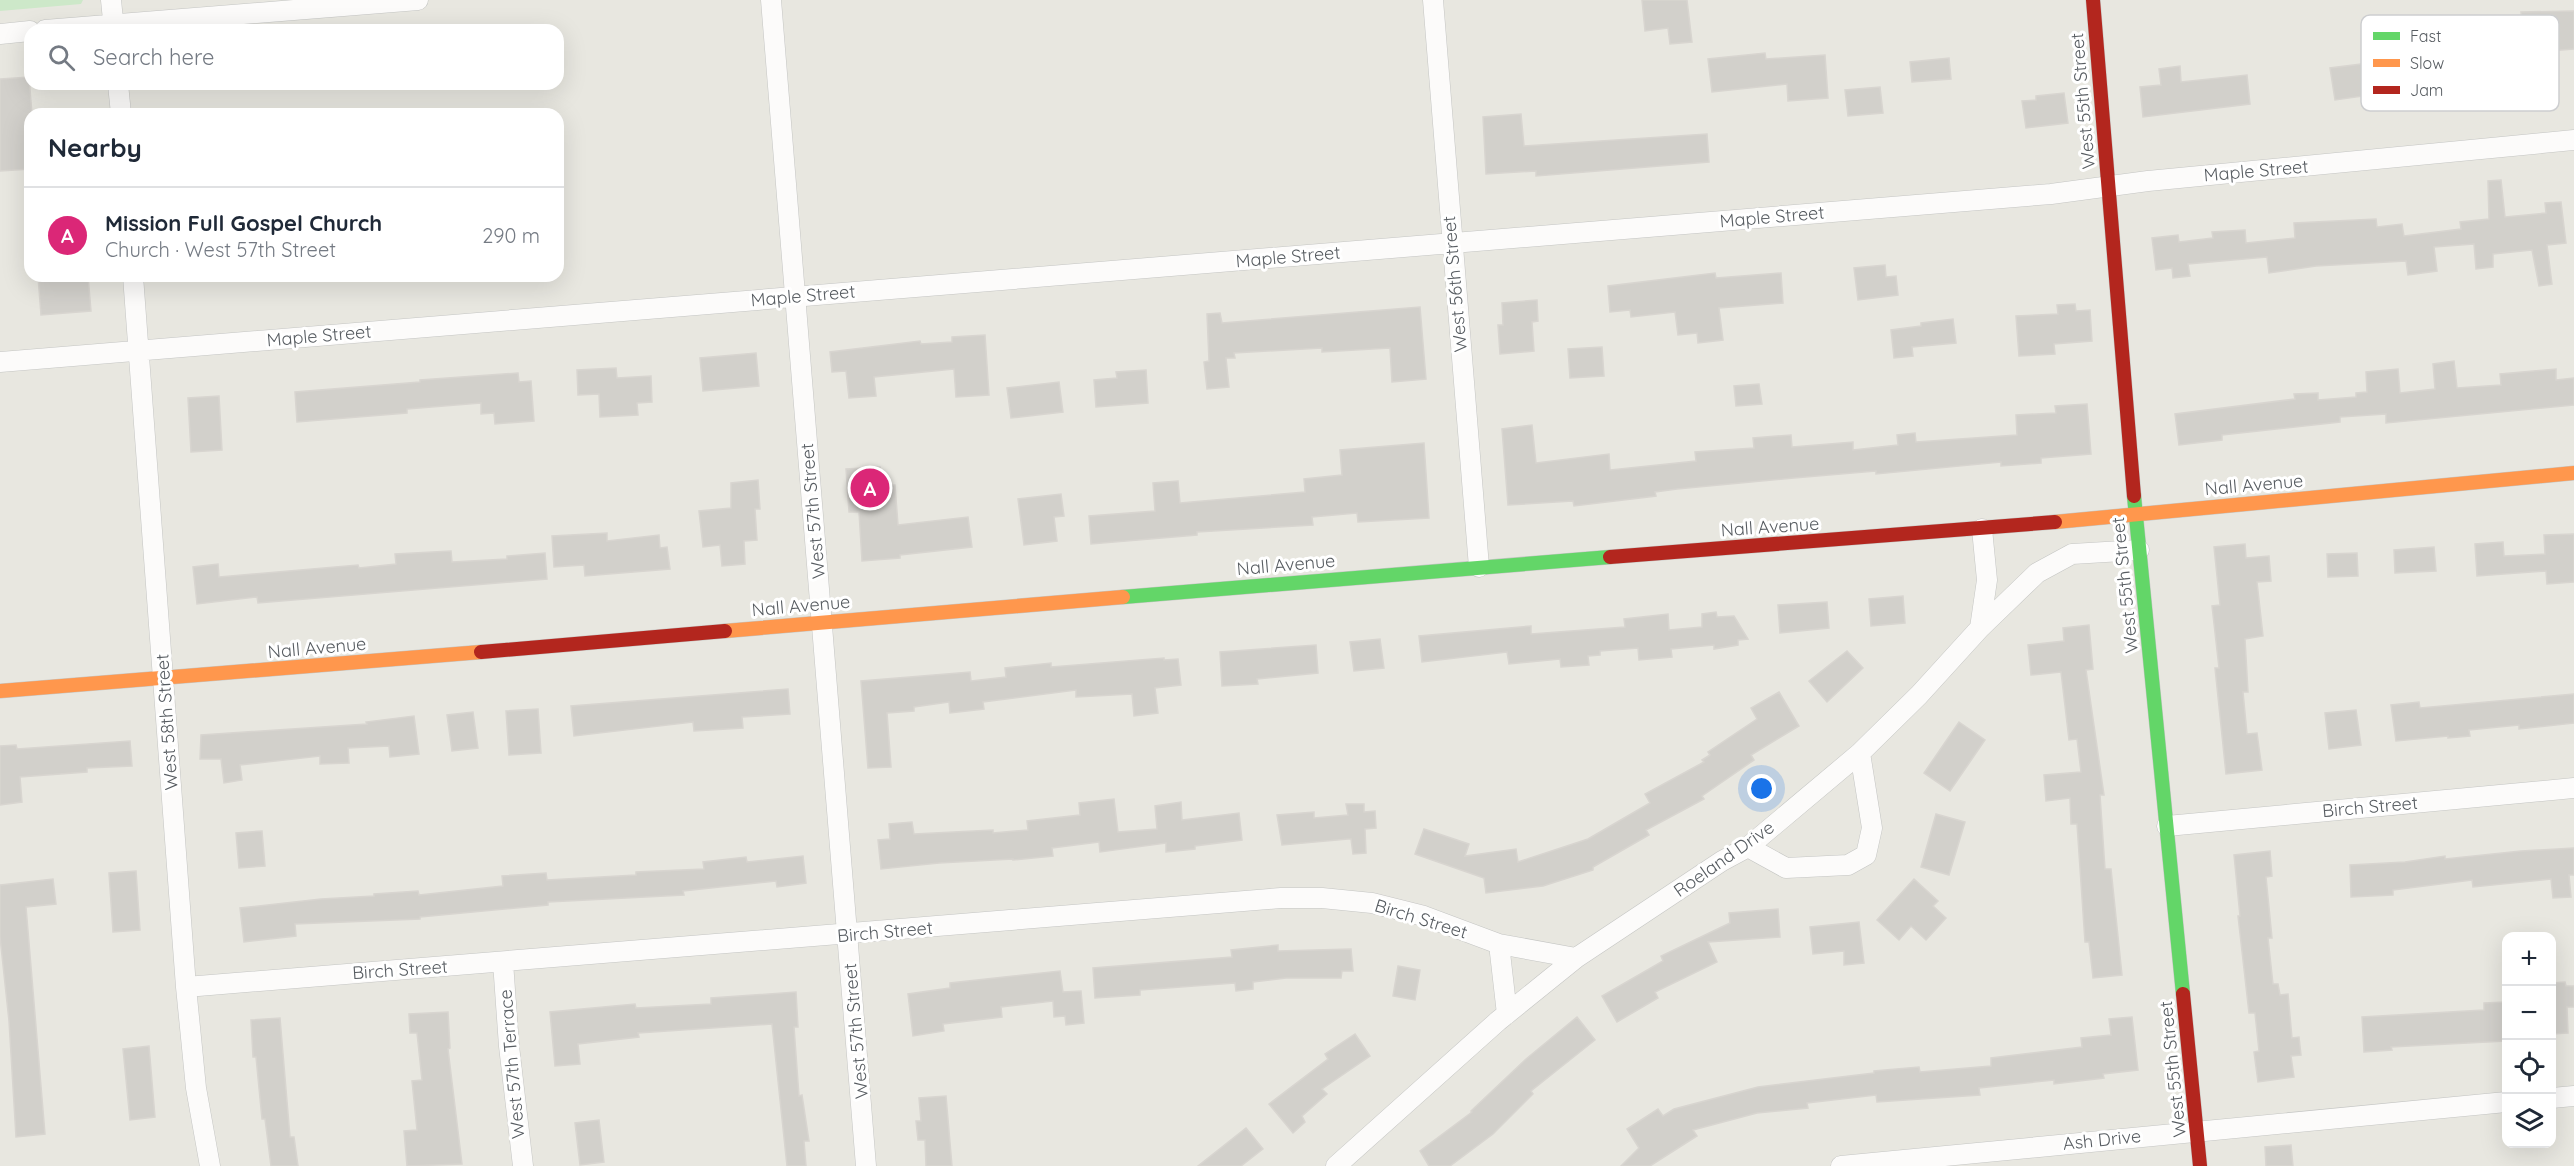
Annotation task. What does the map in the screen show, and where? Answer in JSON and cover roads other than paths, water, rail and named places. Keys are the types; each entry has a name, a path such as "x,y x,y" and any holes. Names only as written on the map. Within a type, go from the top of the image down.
{"street":[{"path":"111,0 114,24"},
{"path":"148,24 418,0"},
{"name":"West 57th Street","path":"771,0 866,1166"},
{"name":"West 56th Street","path":"1433,0 1479,567"},
{"name":"West 55th Street","path":"2093,0 2139,550 2200,1166"},
{"path":"0,34 24,32"},
{"path":"119,90 120,108"},
{"name":"Maple Street","path":"0,362 2051,194 2109,186 2574,140"},
{"name":"West 58th Street","path":"133,282 186,987 196,1088 210,1166"},
{"name":"Nall Avenue","path":"0,691 1479,567 1982,529 2574,473"},
{"path":"1980,628 1987,580 1982,529"},
{"name":"Roeland Drive","path":"1336,1166 1507,1014 1576,958 1722,861 1748,847 1860,753 1919,695 1980,628 2037,573 2072,554 2139,550"},
{"path":"1748,847 1786,868 1848,865 1866,855 1872,828 1860,753"},
{"name":"Birch Street","path":"2167,826 2574,788"},
{"name":"Birch Street","path":"186,987 848,935 1281,898 1372,903 1424,916 1498,944 1576,958"},
{"path":"1498,944 1507,1014"},
{"name":"West 57th Terrace","path":"503,962 509,1046 523,1166"},
{"path":"2556,1098 2574,1096"},
{"name":"Ash Drive","path":"1841,1166 2502,1102"}],"place":[{"name":"Mission Full Gospel Church","path":"870,488"}]}
